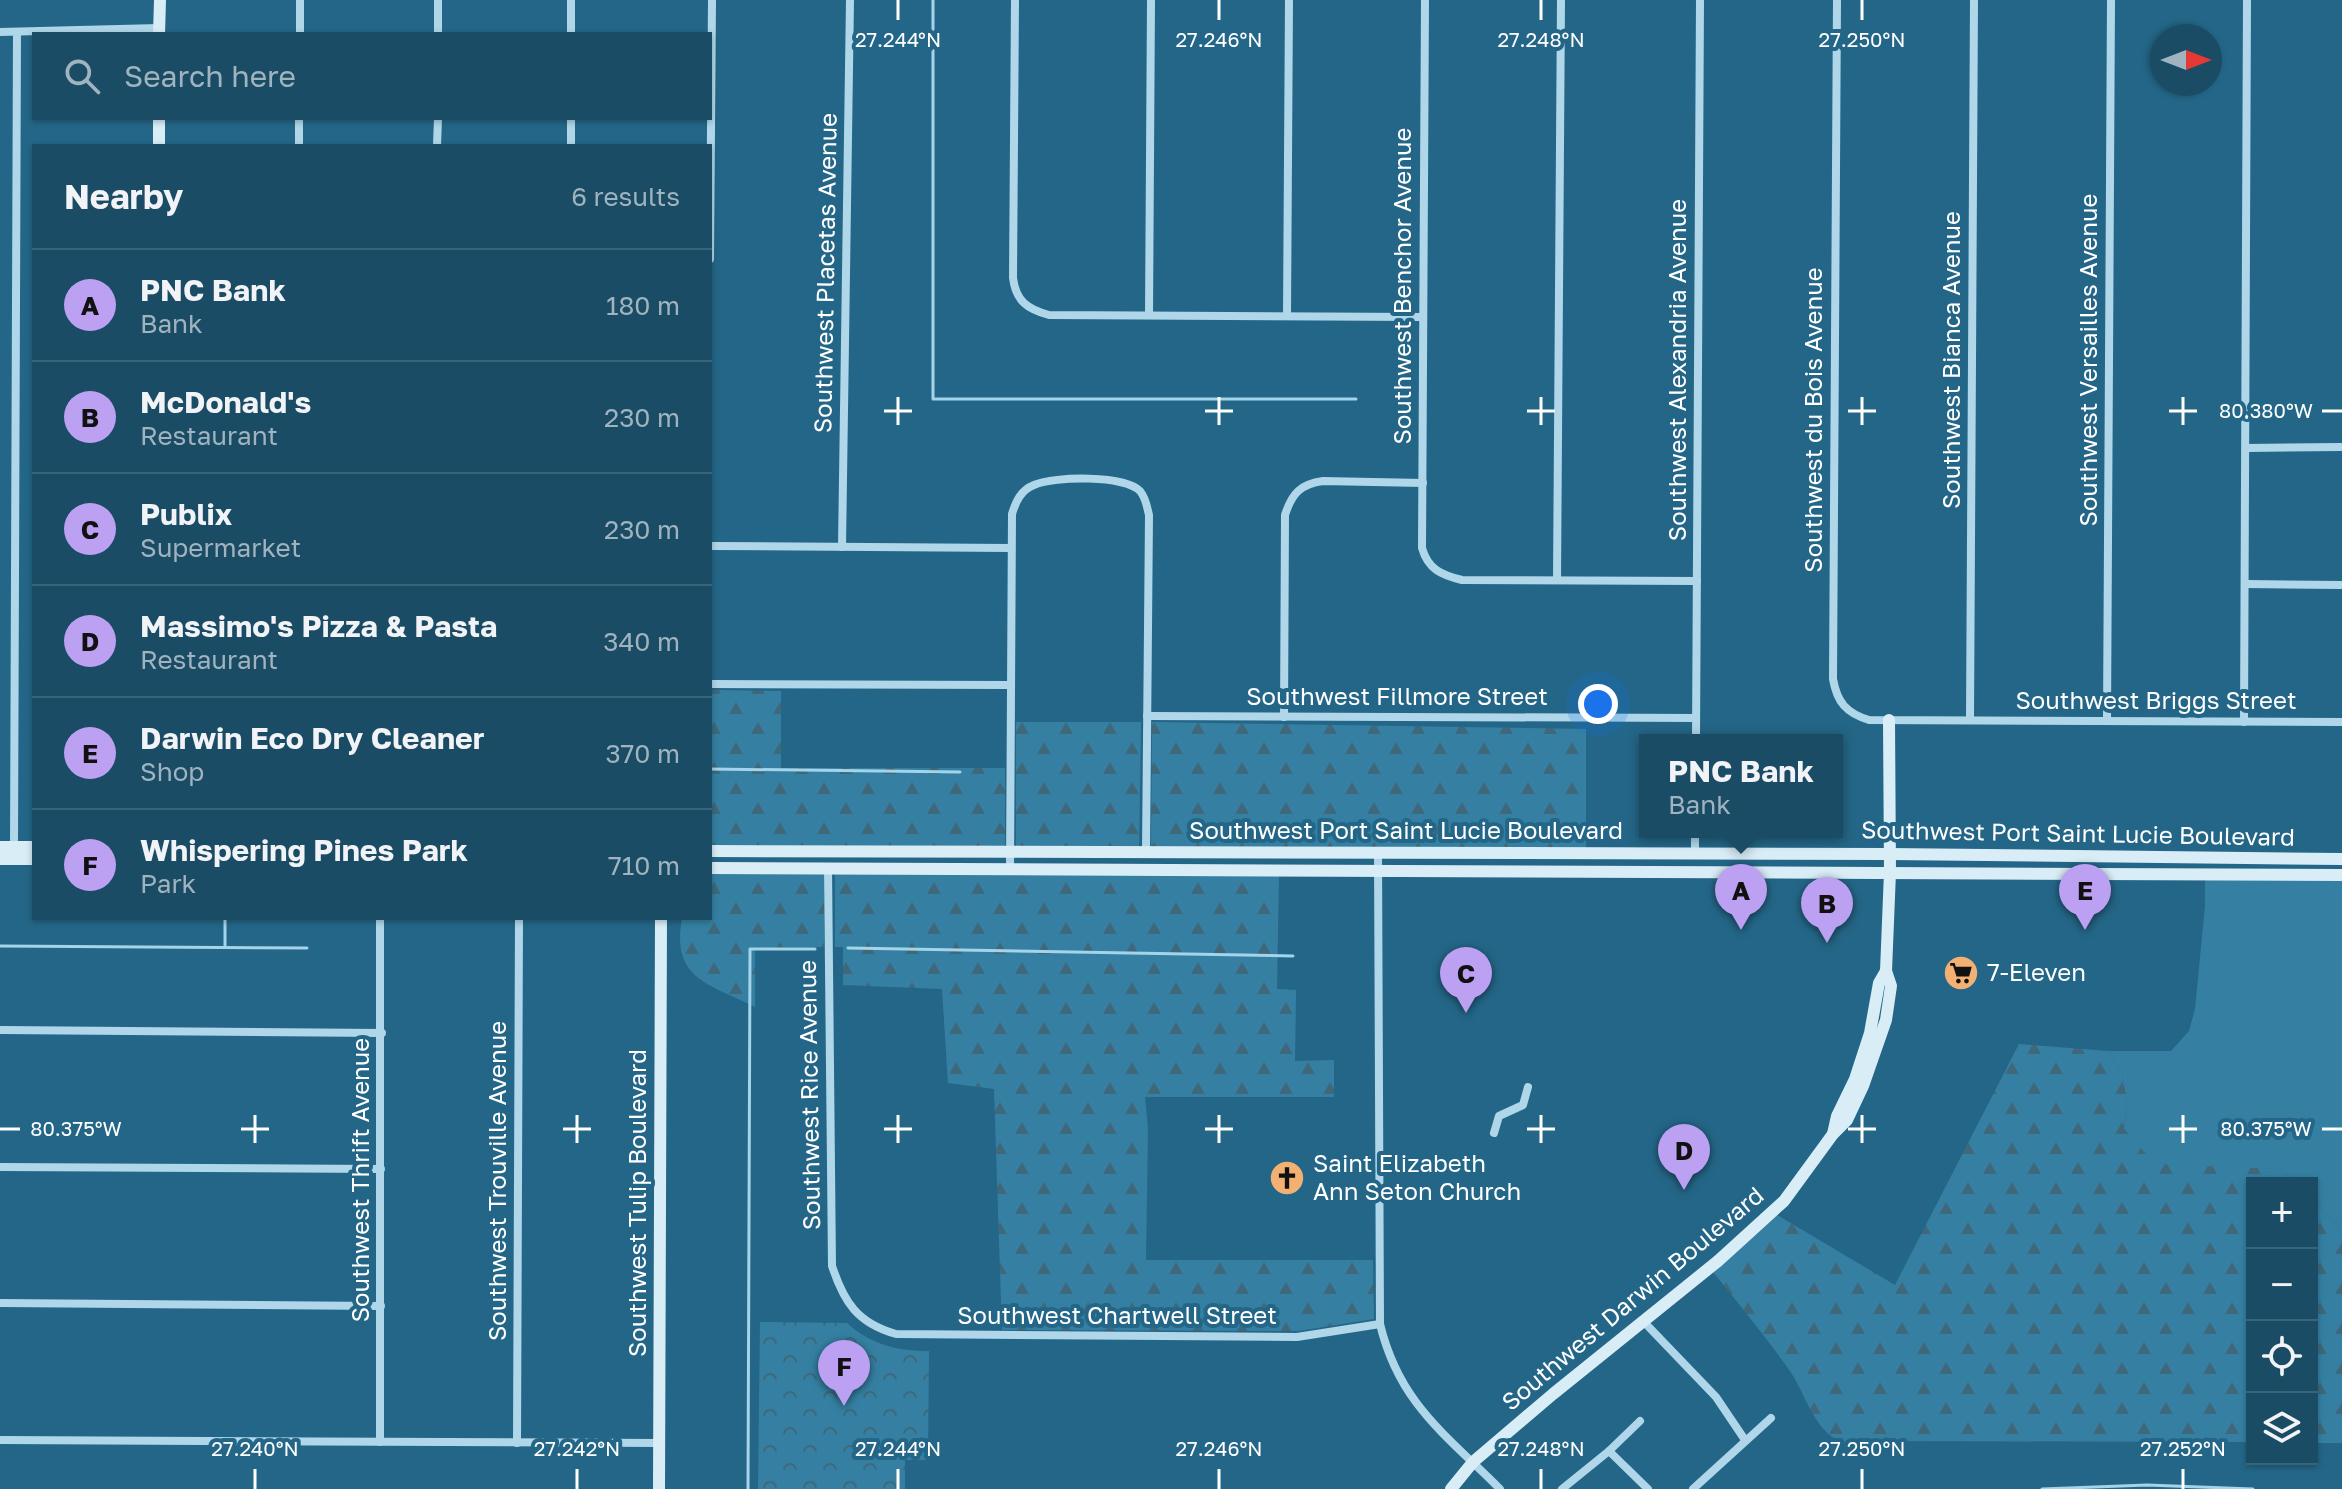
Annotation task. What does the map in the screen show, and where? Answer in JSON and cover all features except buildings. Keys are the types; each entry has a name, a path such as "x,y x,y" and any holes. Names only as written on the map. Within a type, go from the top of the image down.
{"main road":[{"path":"159,31 160,0"},
{"path":"159,120 159,144"},
{"name":"Southwest Darwin Boulevard","path":"1451,1489 1473,1462 1718,1261 1784,1201 1833,1134 1837,1116 1855,1079 1879,983 1886,971 1890,872 1889,720"},
{"path":"0,847 32,847"},
{"name":"Southwest Port Saint Lucie Boulevard","path":"712,851 1889,854 2342,859"},
{"path":"1661,873 1695,854"},
{"path":"0,859 32,859"},
{"path":"2172,875 2206,859"},
{"name":"Southwest Port Saint Lucie Boulevard","path":"712,868 2342,875"},
{"name":"Southwest Tulip Boulevard","path":"659,1489 661,920"}],"street":[{"path":"300,0 300,32"},
{"path":"438,0 438,32"},
{"path":"571,0 571,32"},
{"path":"712,0 712,32"},
{"name":"Southwest Placetas Avenue","path":"842,547 850,0"},
{"path":"1015,0 1013,278 1015,293 1023,304 1049,315 1422,317"},
{"path":"1149,315 1151,0"},
{"path":"1287,316 1289,0"},
{"name":"Southwest Benchor Avenue","path":"1425,0 1422,548 1432,569 1462,580 1557,580"},
{"path":"1561,0 1557,580 1697,581"},
{"name":"Southwest Alexandria Avenue","path":"1696,734 1700,0"},
{"name":"Southwest du Bois Avenue","path":"1837,0 1835,694 1843,708 1869,720 1970,720"},
{"name":"Southwest Bianca Avenue","path":"1970,720 1974,0"},
{"name":"Southwest Versailles Avenue","path":"2107,720 2111,0"},
{"path":"2244,722 2247,0"},
{"path":"0,32 159,31"},
{"path":"14,847 17,32"},
{"path":"299,120 299,144"},
{"path":"437,144 438,120"},
{"path":"571,120 571,144"},
{"path":"711,120 711,144"},
{"path":"2246,448 2342,447"},
{"path":"1010,869 1012,514 1016,500 1033,485 1049,481 1115,480 1129,483 1146,500 1149,515 1146,852"},
{"path":"1284,717 1285,515 1290,501 1297,490 1323,481 1423,483"},
{"path":"712,546 1011,548"},
{"path":"2246,584 2342,585"},
{"path":"712,684 1010,685"},
{"name":"Southwest Fillmore Street","path":"1147,716 1696,718"},
{"name":"Southwest Briggs Street","path":"1970,720 2342,722"},
{"path":"1695,838 1695,854"},
{"path":"1378,854 1380,1324 1385,1347 1406,1392 1429,1420 1500,1489"},
{"name":"Southwest Rice Avenue","path":"828,868 832,1266 842,1296 859,1314"},
{"name":"Southwest Thrift Avenue","path":"380,920 380,1442"},
{"name":"Southwest Trouville Avenue","path":"517,1443 519,920"},
{"path":"0,1030 382,1033"},
{"path":"1494,1133 1499,1116 1523,1105 1528,1087"},
{"path":"0,1167 381,1169"},
{"path":"0,1303 381,1306"},
{"name":"Southwest Chartwell Street","path":"859,1314 878,1329 896,1334 1285,1337 1380,1324"},
{"path":"1644,1322 1716,1397 1745,1440"},
{"path":"1693,1489 1771,1418"},
{"path":"1562,1489 1640,1421"},
{"path":"0,1440 660,1443"},
{"path":"1609,1451 1648,1489"}],"green space":[{"path":"712,690 781,691 781,768 1005,768 1005,855 712,853"},
{"path":"1016,722 1141,722 1139,855 1016,855"},
{"path":"1152,722 1586,729 1586,857 1151,855"},
{"path":"712,863 824,864 824,947 755,948 755,1007 697,977 682,955 682,920 712,920"},
{"path":"835,864 1279,872 1277,989 1296,990 1295,1061 1334,1060 1334,1097 1145,1097 1148,1129 1146,1260 1373,1260 1374,1319 1298,1331 1002,1330 994,1089 948,1083 942,989 843,985 843,947 835,947"},
{"path":"2205,880 2342,880 2342,1229 2318,1205 2318,1177 2289,1177 2280,1169 2155,1165 2124,1129 2127,1102 2122,1073 2108,1051 2171,1051 2189,1031 2195,1009"},
{"path":"2019,1044 2108,1051 2122,1073 2127,1102 2124,1129 2155,1164 2280,1169 2289,1177 2246,1177 2246,1442 1902,1441 1858,1444 1841,1441 1826,1432 1790,1371 1713,1272 1777,1215 1895,1285"},
{"path":"2318,1205 2342,1229 2342,1443 2318,1443"},
{"path":"760,1322 847,1323 866,1337 885,1345 929,1351 928,1460 905,1460 905,1489 758,1489"}],"waterway":[{"path":"933,0 933,399 1356,399"},
{"path":"712,769 960,772"},
{"path":"225,920 225,946"},
{"path":"0,946 307,948"},
{"path":"848,948 1293,956"},
{"path":"748,1489 750,949 815,949"},
{"path":"2042,1489 2147,1485 2253,1489"}],"place":[{"name":"PNC Bank","path":"1741,930"},
{"name":"Darwin Eco Dry Cleaner","path":"2085,930"},
{"name":"McDonald's","path":"1827,943"},
{"name":"7-Eleven","path":"1961,973"},
{"name":"Publix","path":"1466,1013"},
{"name":"Saint Elizabeth Ann Seton Church","path":"1287,1178"},
{"name":"Massimo's Pizza & Pasta","path":"1684,1190"},
{"name":"Whispering Pines Park","path":"844,1406"}]}
